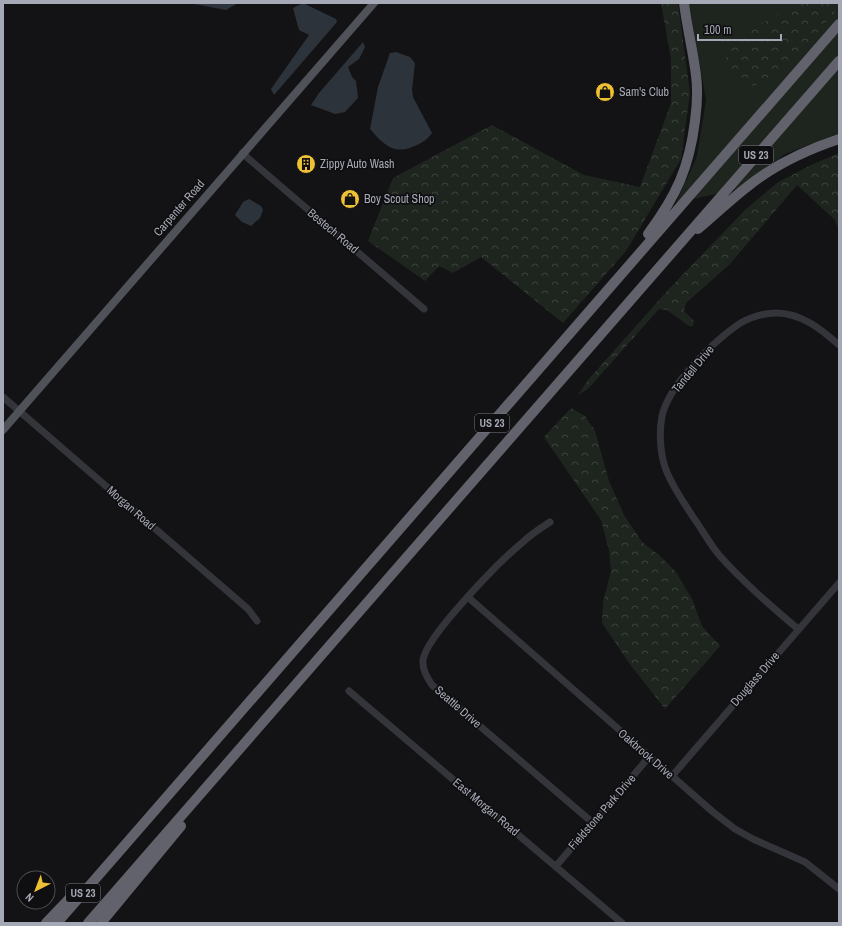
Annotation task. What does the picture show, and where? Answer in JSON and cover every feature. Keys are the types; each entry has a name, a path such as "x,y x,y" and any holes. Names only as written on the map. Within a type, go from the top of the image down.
{"highway":[{"path":"612,285 670,202 687,164 692,142 697,101 696,76 684,3"},
{"name":"US 23","path":"57,923 839,24"},
{"name":"US 23","path":"88,923 839,60"},
{"path":"673,249 747,187 777,166 809,150 839,138"},
{"path":"101,923 201,801 219,772"},
{"path":"46,923 84,882 109,863"}],"main road":[{"name":"Carpenter Road","path":"3,430 242,153 374,3"}],"street":[{"name":"Bestech Road","path":"242,153 424,309"},
{"name":"Tandell Drive","path":"798,630 752,589 718,554 678,494 665,466 660,437 662,415 673,391 696,363 715,343 737,325 756,316 775,313 793,314 813,325 839,345"},
{"name":"Morgan Road","path":"3,397 248,609 257,621"},
{"name":"Seattle Drive","path":"550,522 536,531 509,554 435,637 425,652 424,670 432,685 593,823"},
{"name":"Douglass Drive","path":"672,776 839,583"},
{"name":"Oakbrook Drive","path":"469,598 649,757 735,829 753,839 805,862 839,889"},
{"name":"East Morgan Road","path":"349,691 622,923"},
{"name":"Fieldstone Park Drive","path":"556,866 649,757"}],"green space":[{"path":"661,3 678,3 690,93 681,159 626,251 563,323 481,257 453,273 439,266 425,281 368,241 393,178 492,125 584,175 640,187 671,103 671,59"},
{"path":"689,3 839,3 839,133 785,154 737,189 676,203 697,156 706,100"},
{"path":"792,3 839,3 839,7 779,78 748,87 730,72 722,40 773,18"},
{"path":"839,153 839,231 835,220 797,185 730,264 686,303 684,311 694,321 693,326 689,326 667,310 659,309 588,389 578,395 588,380 667,291 746,209 777,183 809,166"},
{"path":"571,408 585,416 595,431 609,481 624,515 642,542 660,556 676,572 692,599 702,626 720,646 665,709 629,663 602,623 603,602 611,571 609,550 601,520 544,437"}],"shaded area":[{"path":"189,3 238,3 226,10"},
{"path":"303,3 336,19 337,22 274,95 271,89 309,35 299,30 293,8"},
{"path":"363,42 365,47 359,59 348,67 352,77 356,81 358,98 345,112 335,114 311,105 319,93"},
{"path":"396,52 410,57 415,63 412,90 413,97 432,133 426,140 418,145 399,150 388,146 370,129 378,87 390,53"},
{"path":"249,199 261,206 263,210 260,218 251,226 242,222 235,215 243,202"}],"place":[{"name":"Sam's Club","path":"605,92"},
{"name":"Zippy Auto Wash","path":"306,164"},
{"name":"Boy Scout Shop","path":"350,199"}]}
